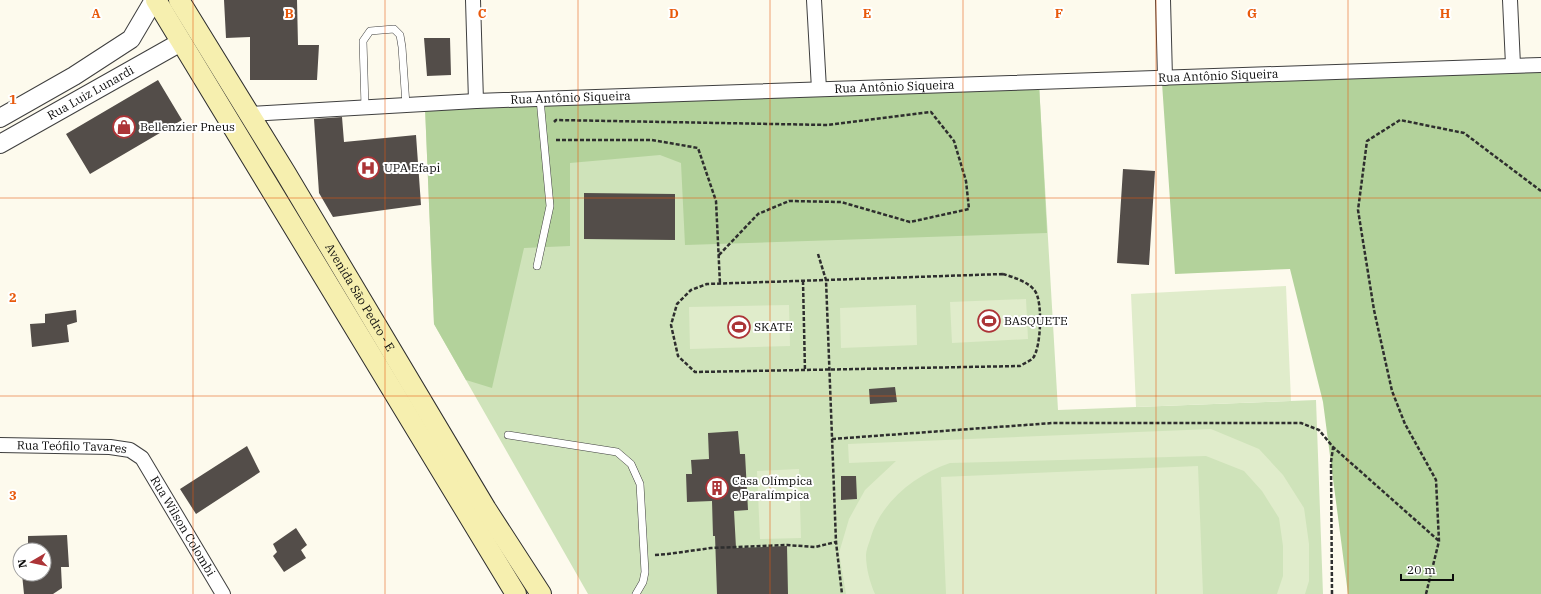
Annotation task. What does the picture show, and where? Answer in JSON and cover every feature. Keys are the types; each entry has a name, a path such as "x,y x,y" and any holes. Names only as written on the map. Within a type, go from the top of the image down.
{"main road":[{"name":"Avenida São Pedro - E","path":"155,0 516,594"},
{"name":"Avenida São Pedro - E","path":"179,0 486,509 541,594"}],"street":[{"name":"Rua Luiz Lunardi","path":"0,118 74,76 131,40 155,0"},
{"path":"473,0 476,101"},
{"path":"814,0 819,89"},
{"path":"1163,0 1166,78"},
{"path":"1510,0 1513,65"},
{"name":"Rua Luiz Lunardi","path":"0,144 181,42"},
{"name":"Rua Antônio Siqueira","path":"248,114 476,101 1541,65"},
{"name":"Rua Teófilo Tavares","path":"0,445 110,447 130,450 142,458"},
{"name":"Rua Wilson Colombi","path":"142,458 223,594"}],"lane":[{"path":"365,107 363,41 370,31 379,29 394,29 400,35 406,105"},
{"path":"537,266 550,206 540,100"},
{"path":"508,435 617,452 631,464 640,484 645,572 643,582 636,594"}],"path":[{"path":"719,255 758,214 789,202 841,202 910,222 969,209 966,181 954,141 931,112 828,125 556,120 542,133 557,140 652,140 698,148 716,201 720,284"},
{"path":"1426,594 1440,541 1436,480 1405,424 1392,391 1374,310 1358,210 1367,141 1400,120 1464,133 1541,191"},
{"path":"818,254 826,280 836,542 842,594"},
{"path":"1002,274 1018,279 1035,291 1040,306 1038,346 1033,358 1020,366 694,372 678,356 672,325 677,304 691,290 707,284 826,280 1002,274"},
{"path":"803,281 805,371"},
{"path":"832,439 1053,423 1301,423 1319,430 1333,447 1440,541"},
{"path":"1332,594 1331,462 1333,447"},
{"path":"644,555 668,554 711,548 787,545 815,547 836,542"}],"green space":[{"path":"1541,70 1541,594 1348,594 1323,402 1290,269 1175,274 1162,83 1304,80"},
{"path":"1039,84 1058,410 1316,400 1323,594 588,594 434,324 425,107"},
{"path":"1039,84 1047,233 685,245 681,163 660,155 570,163 570,246 524,248 492,388 466,380 434,324 425,107"},
{"path":"1286,286 1291,401 1136,407 1131,294"},
{"name":"BASQUETE","path":"1026,299 1028,339 952,343 950,302"},
{"name":"SKATE","path":"789,305 790,346 690,349 689,307"},
{"path":"916,305 917,345 841,348 840,308"},
{"path":"1211,429 1259,449 1283,475 1304,508 1309,544 1309,581 1305,594 1277,594 1283,576 1283,546 1279,518 1262,491 1244,471 1206,456 950,463 924,475 890,502 875,526 866,553 871,585 875,594 846,594 839,553 849,519 865,490 896,461 849,463 848,444"},
{"path":"1198,466 1203,594 946,594 941,477"},
{"path":"799,469 801,538 760,539 757,471"}],"building":[{"path":"224,0 297,0 298,45 319,45 317,80 250,80 250,37 226,38"},
{"path":"424,38 450,38 451,75 427,76"},
{"name":"Bellenzier Pneus","path":"158,80 182,120 90,174 66,134"},
{"name":"UPA Efapi","path":"342,117 344,142 416,135 421,205 333,217 319,193 314,119"},
{"path":"1123,169 1155,171 1149,265 1117,263"},
{"path":"584,193 675,194 675,240 584,239"},
{"path":"76,310 77,322 67,325 69,342 32,347 30,324 45,323 45,314"},
{"path":"895,387 897,402 870,404 869,389"},
{"path":"738,431 740,454 745,454 748,510 734,511 736,548 787,546 788,594 717,594 712,501 687,502 686,474 692,474 691,460 709,459 708,433"},
{"path":"247,446 260,472 196,514 180,489"},
{"path":"841,476 856,476 857,499 841,500"},
{"path":"296,528 307,545 301,550 306,558 284,572 273,556 277,552 273,544"},
{"path":"67,535 69,567 61,567 62,588 53,594 24,594 23,582 52,582 52,542 28,542 28,536"}],"place":[{"name":"Bellenzier Pneus","path":"124,127"},
{"name":"UPA Efapi","path":"368,168"},
{"name":"BASQUETE","path":"989,321"},
{"name":"SKATE","path":"739,327"},
{"name":"Casa Olímpica e Paralímpica","path":"717,488"}]}
